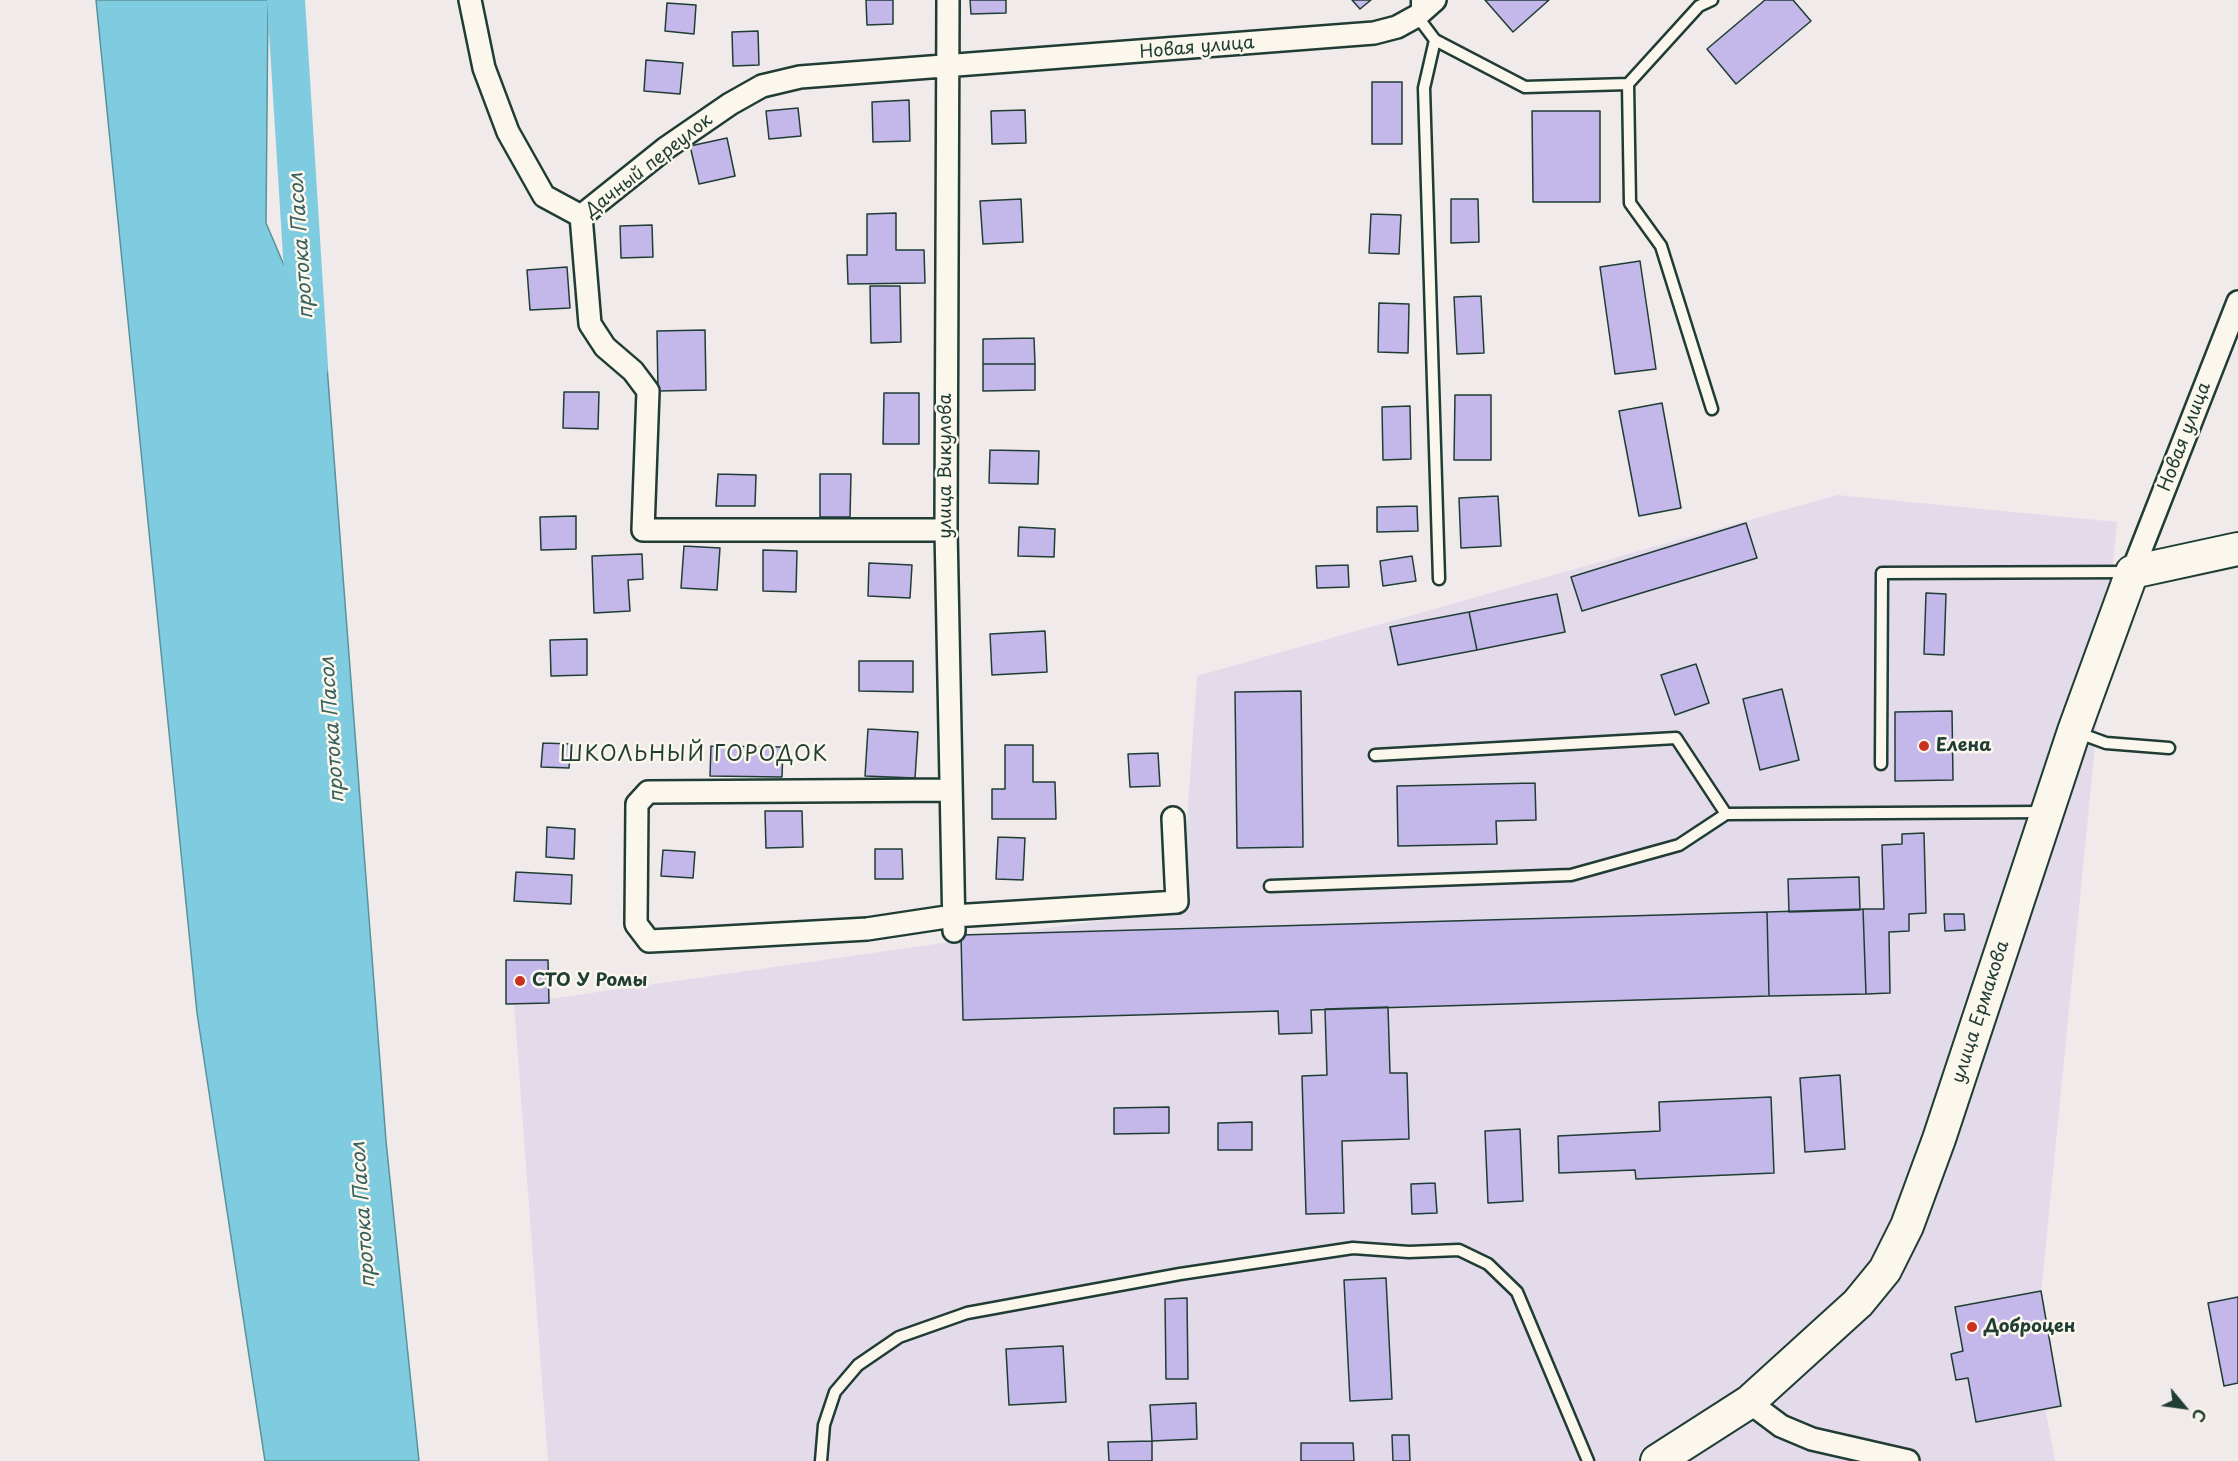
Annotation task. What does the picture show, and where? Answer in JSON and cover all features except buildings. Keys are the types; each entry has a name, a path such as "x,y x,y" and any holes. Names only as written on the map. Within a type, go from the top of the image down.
{"street":[{"path":"470,0 484,68 508,132 544,196 581,216"},
{"name":"улица Викулова","path":"948,0 946,530 953,924"},
{"name":"Новая улица","path":"949,66 1374,33 1397,27 1417,8 1435,0"},
{"name":"Дачный переулок","path":"946,530 643,530 648,391 633,371 604,347 590,324 581,216 666,148 730,104 762,86 800,77 949,66"},
{"name":"Новая улица","path":"2132,573 2238,302"},
{"path":"2132,573 2238,549"},
{"name":"улица Ермакова","path":"1657,1461 1749,1402 1858,1303 1885,1270 1907,1226 1939,1138 2074,731 2132,573"},
{"path":"951,790 648,792 637,804 636,924 649,940 953,924 1177,902 1173,818"},
{"path":"1749,1402 1781,1426 1812,1439 1908,1461"}],"lane":[{"path":"1712,0 1696,3 1628,84 1630,203 1661,246 1712,410"},
{"path":"1417,8 1435,40 1526,87 1628,84"},
{"path":"1435,40 1424,88 1439,579"},
{"path":"1881,765 1882,573 2132,573"},
{"path":"2074,731 2106,743 2169,748"},
{"path":"1376,755 1676,738 1726,814"},
{"path":"1270,886 1571,875 1678,845 1726,814 2047,812"},
{"path":"821,1461 824,1425 835,1392 858,1365 899,1337 967,1313 1180,1274 1353,1248 1409,1252 1459,1250 1488,1264 1517,1292 1588,1461"}],"shaded area":[{"path":"1837,495 2117,522 2035,1355 2055,1461 548,1461 514,1004 1181,909 1197,676"}],"water":[{"path":"96,0 268,0 266,223 327,366 386,1141 419,1461 265,1461 197,1013"}],"waterway":[{"name":"протока Пасол","path":"286,0 309,367"}],"place":[{"name":"Елена","path":"1924,746"},
{"name":"СТО У Ромы","path":"520,981"},
{"name":"Доброцен","path":"1972,1327"}],"district":[{"name":"ШКОЛЬНЫЙ ГОРОДОК","path":"694,755"}]}
